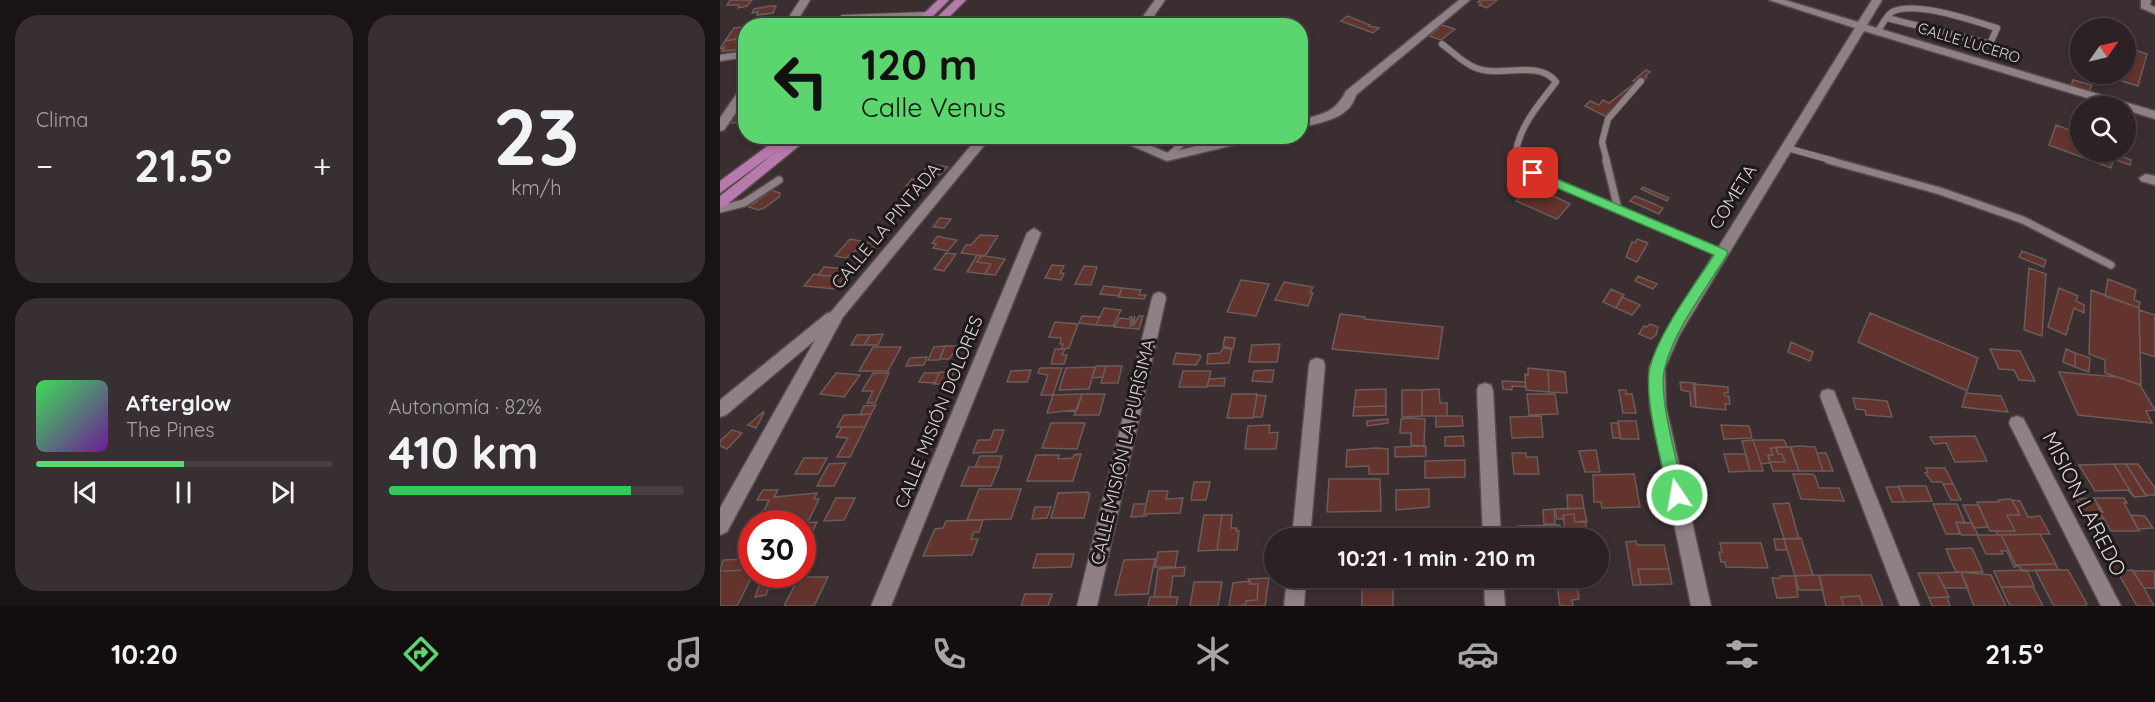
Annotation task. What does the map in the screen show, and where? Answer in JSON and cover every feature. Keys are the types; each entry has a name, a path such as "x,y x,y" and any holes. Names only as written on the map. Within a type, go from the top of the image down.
{"main road":[{"path":"924,18 944,0"},
{"path":"942,18 961,0"},
{"path":"720,188 778,144"},
{"path":"720,204 795,144"}],"street":[{"path":"793,18 805,0"},
{"path":"1147,18 1160,0"},
{"path":"1308,121 1343,110 1350,101 1350,94 1465,0"},
{"name":"CALLE LUCERO","path":"1774,0 2155,115"},
{"name":"COMETA","path":"1701,606 1658,406 1657,368 1673,332 1877,0"},
{"path":"2146,0 2145,6 2155,11"},
{"path":"720,58 738,55"},
{"path":"720,127 738,101"},
{"name":"CALLE LA PINTADA","path":"838,313 979,144"},
{"path":"1135,144 1167,157 1221,144"},
{"name":"CALLE MISIÓN DOLORES","path":"880,606 1034,233"},
{"name":"CALLE MISIÓN LA PURÍSIMA","path":"1087,606 1159,298"},
{"path":"720,410 838,313"},
{"path":"720,526 838,313"},
{"path":"1302,528 1317,365"},
{"path":"1485,390 1492,528"},
{"path":"1828,396 1910,606"},
{"name":"MISION LAREDO","path":"2017,423 2111,606"},
{"path":"1294,606 1296,588"},
{"path":"1494,588 1495,606"}],"lane":[{"path":"1878,31 1891,12 1908,7 1922,7 1997,28 1990,44 1887,18"},
{"path":"843,18 927,15"},
{"path":"1442,44 1475,68 1491,72 1542,71 1550,74 1556,82 1522,130 1514,149 1515,162 1533,173 1722,253"},
{"path":"1618,209 1602,142 1608,119 1641,81"},
{"path":"1167,157 1182,144"},
{"path":"1787,148 1930,188 2023,220 2110,265"},
{"path":"720,209 731,209 779,180"}],"building":[{"path":"730,0 752,0 747,6 738,8 739,5 727,5"},
{"path":"1480,0 1497,0 1487,8 1479,5"},
{"path":"776,6 773,13 757,15 758,12 752,13 754,9"},
{"path":"1347,16 1379,28 1373,33 1341,21"},
{"path":"1442,25 1455,29 1441,40 1429,36"},
{"path":"734,28 738,28 736,38 738,38 725,41"},
{"path":"738,39 736,42 738,42 738,50 722,51 724,48 720,49 725,41"},
{"path":"2136,50 2147,54 2138,86 2132,84 2136,84"},
{"path":"1646,70 1650,72 1645,76 1647,77 1605,116 1585,106 1590,101 1599,105 1603,100 1609,103 1636,82 1633,81"},
{"path":"2072,84 2092,85 2089,92 2071,86"},
{"path":"738,111 738,122 729,123"},
{"path":"2056,125 2070,130 2070,153 2049,145"},
{"path":"2095,162 2113,162 2111,168"},
{"path":"930,164 948,167 940,175 922,172"},
{"path":"912,179 924,180 917,189 906,186"},
{"path":"1530,186 1570,204 1557,219 1516,201"},
{"path":"1643,187 1669,198 1667,201 1641,189"},
{"path":"771,190 780,193 779,197 758,210 749,207 766,194 764,193"},
{"path":"1635,196 1663,208 1659,214 1630,201"},
{"path":"940,218 951,219 944,228 933,227"},
{"path":"980,235 998,236 985,256 961,253 966,245 971,245"},
{"path":"938,236 957,240 948,251 933,248 936,244 932,243"},
{"path":"850,239 866,242 846,258 835,256"},
{"path":"1637,239 1648,243 1637,262 1626,257 1632,242 1635,243"},
{"path":"866,242 877,244 868,254 857,251"},
{"path":"2022,251 2046,260 2044,267 2019,257"},
{"path":"946,253 956,254 944,271 934,269"},
{"path":"977,255 981,256 977,262 991,264 985,274 967,272"},
{"path":"981,256 1005,259 995,275 985,274 991,264 977,262"},
{"path":"1052,265 1064,266 1060,273 1064,273 1061,280 1045,278"},
{"path":"1084,266 1097,267 1091,285 1075,284"},
{"path":"824,267 847,269 841,277 818,275"},
{"path":"2029,268 2046,274 2042,336 2024,330"},
{"path":"814,274 845,277 836,289 804,286"},
{"path":"1638,276 1657,284 1653,289 1635,281"},
{"path":"2108,279 2136,290 2134,300 2140,302 2139,308 2105,296"},
{"path":"1241,280 1269,284 1256,316 1227,312"},
{"path":"1284,282 1313,287 1308,306 1275,300"},
{"path":"1104,286 1122,288 1119,296 1100,294"},
{"path":"1122,288 1141,290 1139,295 1146,295 1144,299 1118,297"},
{"path":"2059,288 2078,296 2076,301 2084,305 2084,313 2074,308 2066,335 2048,327"},
{"path":"1611,289 1624,295 1616,308 1603,302"},
{"path":"2091,290 2139,308 2141,385 2105,373 2105,360 2089,354"},
{"path":"1622,297 1640,305 1632,315 1616,308"},
{"path":"1104,308 1121,310 1113,326 1096,325"},
{"path":"2139,310 2155,315 2155,357 2140,352"},
{"path":"1870,313 1978,358 1967,391 1858,342"},
{"path":"1340,314 1365,317 1365,319 1443,327 1438,359 1332,349"},
{"path":"1082,316 1100,317 1096,325 1079,323"},
{"path":"1135,316 1133,326 1139,316 1143,316 1139,329 1114,327 1120,318 1132,317 1130,327"},
{"path":"1055,322 1078,324 1069,348 1061,349 1063,344 1060,344 1061,338 1049,337"},
{"path":"1650,324 1658,327 1656,335 1651,339 1639,334 1644,326 1647,327"},
{"path":"883,334 878,345 864,345 870,335"},
{"path":"857,335 870,335 864,345 851,345"},
{"path":"1225,337 1235,338 1233,349 1223,346"},
{"path":"1791,342 1813,352 1810,361 1788,352"},
{"path":"1280,344 1277,362 1249,362 1252,345"},
{"path":"945,346 939,360 928,360 934,347"},
{"path":"945,346 959,346 949,359 940,359"},
{"path":"873,347 901,347 888,371 859,371"},
{"path":"1223,348 1232,349 1229,363 1207,364 1208,354 1220,353"},
{"path":"1055,349 1065,349 1062,355 1067,355 1064,364 1051,364"},
{"path":"1990,349 2020,351 2035,381 2019,380 2014,370 1999,369"},
{"path":"2066,349 2075,353 2075,367 2063,362"},
{"path":"1176,353 1200,355 1201,357 1196,365 1173,364"},
{"path":"2075,353 2090,358 2089,372 2075,367"},
{"path":"927,357 924,365 906,366 910,358"},
{"path":"1096,366 1106,366 1103,377 1092,378"},
{"path":"1106,366 1122,366 1118,383 1101,383"},
{"path":"1095,367 1089,389 1059,390 1066,368"},
{"path":"1040,368 1062,368 1053,395 1041,395 1048,375 1038,373"},
{"path":"1528,368 1548,370 1549,392 1526,390 1525,374 1528,375"},
{"path":"1031,370 1027,382 1007,382 1011,371"},
{"path":"1274,370 1272,382 1252,381 1254,371"},
{"path":"1548,370 1565,372 1567,393 1549,392"},
{"path":"1183,371 1211,371 1207,387 1179,387"},
{"path":"940,372 954,372 948,384 934,384"},
{"path":"2059,372 2118,377 2140,385 2155,410 2146,411 2152,423 2078,415"},
{"path":"836,373 860,375 844,397 820,394"},
{"path":"873,373 889,373 875,403 867,403 873,391 862,391"},
{"path":"924,373 939,373 935,383 919,382"},
{"path":"1225,378 1224,386 1207,386 1209,379"},
{"path":"1502,381 1525,382 1526,387 1512,386 1512,390 1503,389"},
{"path":"1680,382 1695,383 1696,407 1691,406 1690,392 1681,390"},
{"path":"1693,384 1728,387 1728,393 1724,393 1725,396 1729,396 1730,404 1725,404 1726,410 1696,407"},
{"path":"1386,389 1386,406 1354,407 1356,390"},
{"path":"1439,389 1440,403 1447,403 1447,416 1422,416 1422,390"},
{"path":"1402,390 1422,390 1422,416 1402,417"},
{"path":"1619,390 1626,390 1626,394 1632,394 1636,413 1623,413"},
{"path":"1966,393 2001,396 2008,412 1962,407"},
{"path":"1082,394 1077,410 1047,413 1053,395"},
{"path":"1082,394 1105,394 1099,415 1074,415"},
{"path":"1232,394 1257,394 1253,418 1227,418"},
{"path":"1527,394 1555,394 1558,414 1529,415"},
{"path":"1257,395 1266,396 1262,417 1253,417"},
{"path":"1853,398 1887,401 1892,417 1866,415 1865,410 1856,409"},
{"path":"876,405 871,414 860,415 864,406"},
{"path":"1386,406 1386,415 1353,416 1354,407"},
{"path":"763,412 756,428 748,425"},
{"path":"871,414 865,427 837,427 844,415"},
{"path":"1436,416 1462,416 1463,426 1436,427"},
{"path":"1541,416 1543,437 1512,438 1510,417"},
{"path":"1388,419 1388,423 1367,426 1367,421"},
{"path":"1401,419 1425,419 1424,446 1411,445 1411,433 1400,433"},
{"path":"1618,421 1636,421 1639,439 1621,439"},
{"path":"1051,423 1085,423 1077,449 1042,448"},
{"path":"1611,423 1618,423 1620,438 1613,438"},
{"path":"1270,425 1269,433 1278,432 1276,449 1245,449 1248,426"},
{"path":"1721,425 1749,426 1752,438 1724,439"},
{"path":"842,427 865,427 850,457 837,457 848,438 836,437"},
{"path":"732,430 742,433 727,449 720,446 720,441"},
{"path":"994,430 1004,430 996,452 973,453 978,440 990,440"},
{"path":"1463,436 1464,446 1445,446 1445,437"},
{"path":"1975,436 1987,461 1955,462 1946,443 1934,444 1930,437"},
{"path":"1753,440 1763,471 1750,471 1742,441"},
{"path":"1753,440 1784,440 1787,447 1770,448 1773,455 1768,455 1770,463 1761,464"},
{"path":"1426,446 1426,456 1395,457 1395,447"},
{"path":"1776,447 1791,447 1799,471 1773,471 1770,462 1785,462 1782,454 1778,454"},
{"path":"1790,447 1815,447 1823,471 1799,471"},
{"path":"1770,448 1776,448 1778,454 1782,454 1785,462 1770,462 1768,455 1773,455"},
{"path":"1388,449 1388,474 1369,474 1369,466 1346,467 1347,450"},
{"path":"1596,450 1600,472 1585,472 1579,451"},
{"path":"1512,453 1526,453 1526,457 1537,457 1539,474 1514,474"},
{"path":"1817,453 1826,453 1833,471 1823,471"},
{"path":"1081,454 1073,481 1027,481 1036,455 1059,455 1058,459 1073,458 1074,455"},
{"path":"1724,454 1746,454 1750,471 1729,472"},
{"path":"980,456 1002,456 999,467 975,467"},
{"path":"804,458 827,458 818,474 795,474"},
{"path":"1465,460 1465,477 1425,478 1425,461"},
{"path":"846,463 834,486 817,486 829,464"},
{"path":"2114,464 2134,497 2128,490 2095,491 2079,465"},
{"path":"2114,464 2126,464 2146,496 2134,497"},
{"path":"2126,464 2138,464 2155,488 2155,495 2146,495"},
{"path":"969,467 999,467 991,486 961,486"},
{"path":"1926,468 1945,468 1953,484 1932,482 1925,473 1928,472"},
{"path":"1634,474 1640,507 1602,508 1601,502 1594,502 1593,475"},
{"path":"1793,474 1812,474 1819,488 1839,488 1844,501 1801,499"},
{"path":"1329,479 1380,479 1381,511 1327,512"},
{"path":"1194,482 1210,482 1206,500 1191,500"},
{"path":"1943,484 1953,484 1961,500 1951,500"},
{"path":"1898,486 1926,486 1932,501 1905,502"},
{"path":"1886,487 1899,487 1905,502 1892,502"},
{"path":"979,489 1021,489 1011,519 967,520"},
{"path":"1429,489 1429,507 1396,510 1396,490"},
{"path":"763,490 778,490 774,497 817,493 814,499 819,499 814,510 764,510 769,500 757,500"},
{"path":"1149,491 1168,491 1166,499 1183,498 1180,513 1144,514"},
{"path":"1088,492 1090,494 1084,518 1051,518 1058,493"},
{"path":"1567,495 1582,495 1584,508 1568,509"},
{"path":"836,498 855,498 844,520 824,521"},
{"path":"2094,498 2104,519 2088,519 2076,499"},
{"path":"2094,498 2124,498 2127,503 2124,503 2139,531 2111,531 2099,512 2103,512"},
{"path":"2011,499 2020,515 2007,515 2015,531 1990,531 1977,502 1999,502 1998,500"},
{"path":"2012,500 2020,501 2028,517 2040,516 2050,534 1997,535 1996,531 2015,531 2007,515 2020,515"},
{"path":"1789,503 1799,539 1784,539 1773,504"},
{"path":"1134,504 1146,504 1144,514 1147,514 1146,516 1131,517"},
{"path":"1933,504 1957,504 1965,523 1956,522 1960,534 1946,534"},
{"path":"1963,505 1978,505 1988,527 1974,528"},
{"path":"1035,507 1051,507 1047,518 1032,519"},
{"path":"1584,508 1587,522 1575,522 1574,514 1563,515 1564,519 1557,519 1555,509"},
{"path":"1554,509 1555,524 1544,524 1543,510"},
{"path":"1574,514 1575,522 1585,521 1586,528 1565,528 1563,515"},
{"path":"1204,515 1222,515 1217,550 1198,551"},
{"path":"1222,515 1232,515 1231,528 1237,528 1236,531 1239,531 1237,550 1217,550"},
{"path":"2131,515 2145,516 2153,528 2138,529"},
{"path":"983,520 979,532 974,532 971,539 978,539 972,555 923,556 935,529 943,528 946,521"},
{"path":"1956,522 1972,523 1978,535 1961,535"},
{"path":"1560,525 1560,528 1518,528 1518,526"},
{"path":"2040,534 2056,564 2016,565 2001,535"},
{"path":"1977,535 2001,535 2016,565 2055,564 2059,570 2022,571 2019,566 2014,567 2007,551 2001,551 2003,554 1986,554"},
{"path":"1801,538 1813,575 1795,576 1784,539"},
{"path":"1774,539 1784,539 1787,550 1776,550"},
{"path":"1636,541 1637,545 1664,545 1669,569 1638,569 1641,585 1633,585 1626,542"},
{"path":"1720,543 1761,543 1768,568 1726,567 1725,562 1721,562"},
{"path":"1972,548 1983,572 1956,572 1946,549"},
{"path":"1178,551 1175,567 1155,567 1158,552"},
{"path":"1037,554 1074,554 1071,567 1033,568"},
{"path":"738,559 738,570 720,571 723,560"},
{"path":"1155,559 1148,594 1115,595 1124,560"},
{"path":"1185,567 1184,576 1173,576 1170,597 1154,597 1158,569"},
{"path":"1638,569 1669,569 1672,584 1641,585"},
{"path":"738,570 738,588 746,588 737,606 720,606 720,571"},
{"path":"2027,570 2034,586 2001,587 1994,571"},
{"path":"2035,570 2068,570 2087,604 2085,606 2054,606"},
{"path":"2132,570 2154,606 2137,606 2117,571"},
{"path":"2133,571 2154,571 2155,588 2144,588"},
{"path":"1961,572 1968,588 1945,588 1937,573"},
{"path":"1961,572 1991,575 2006,606 1974,606"},
{"path":"1918,573 1937,573 1949,597 1929,598"},
{"path":"1819,575 1823,590 1799,590 1795,576"},
{"path":"1819,575 1871,575 1883,606 1863,606 1859,596 1841,597 1844,606 1826,606"},
{"path":"1780,576 1795,576 1798,597 1777,598 1772,578 1781,578"},
{"path":"816,577 828,577 814,606 784,606 793,588 816,588"},
{"path":"1264,578 1264,588 1268,588 1265,606 1239,606 1246,604 1246,601 1257,600 1258,584 1250,584 1248,579"},
{"path":"1250,581 1250,584 1258,584 1257,600 1246,601 1246,604 1239,606 1229,606 1233,583"},
{"path":"1194,582 1222,582 1218,606 1190,606"},
{"path":"2001,587 2033,587 2043,606 2010,606"},
{"path":"758,588 769,588 766,595 755,597"},
{"path":"1362,588 1393,588 1393,606 1362,606"},
{"path":"1557,588 1577,588 1579,599 1572,600 1573,606 1560,606"},
{"path":"1025,594 1052,594 1048,606 1021,606"},
{"path":"1859,596 1863,606 1844,606 1841,597"},
{"path":"1150,597 1178,597 1176,606 1148,606"},
{"path":"1947,597 1950,606 1932,606 1929,598"}],"route":[{"path":"1533,173 1722,253 1673,332 1657,368 1658,406 1677,495"}]}
